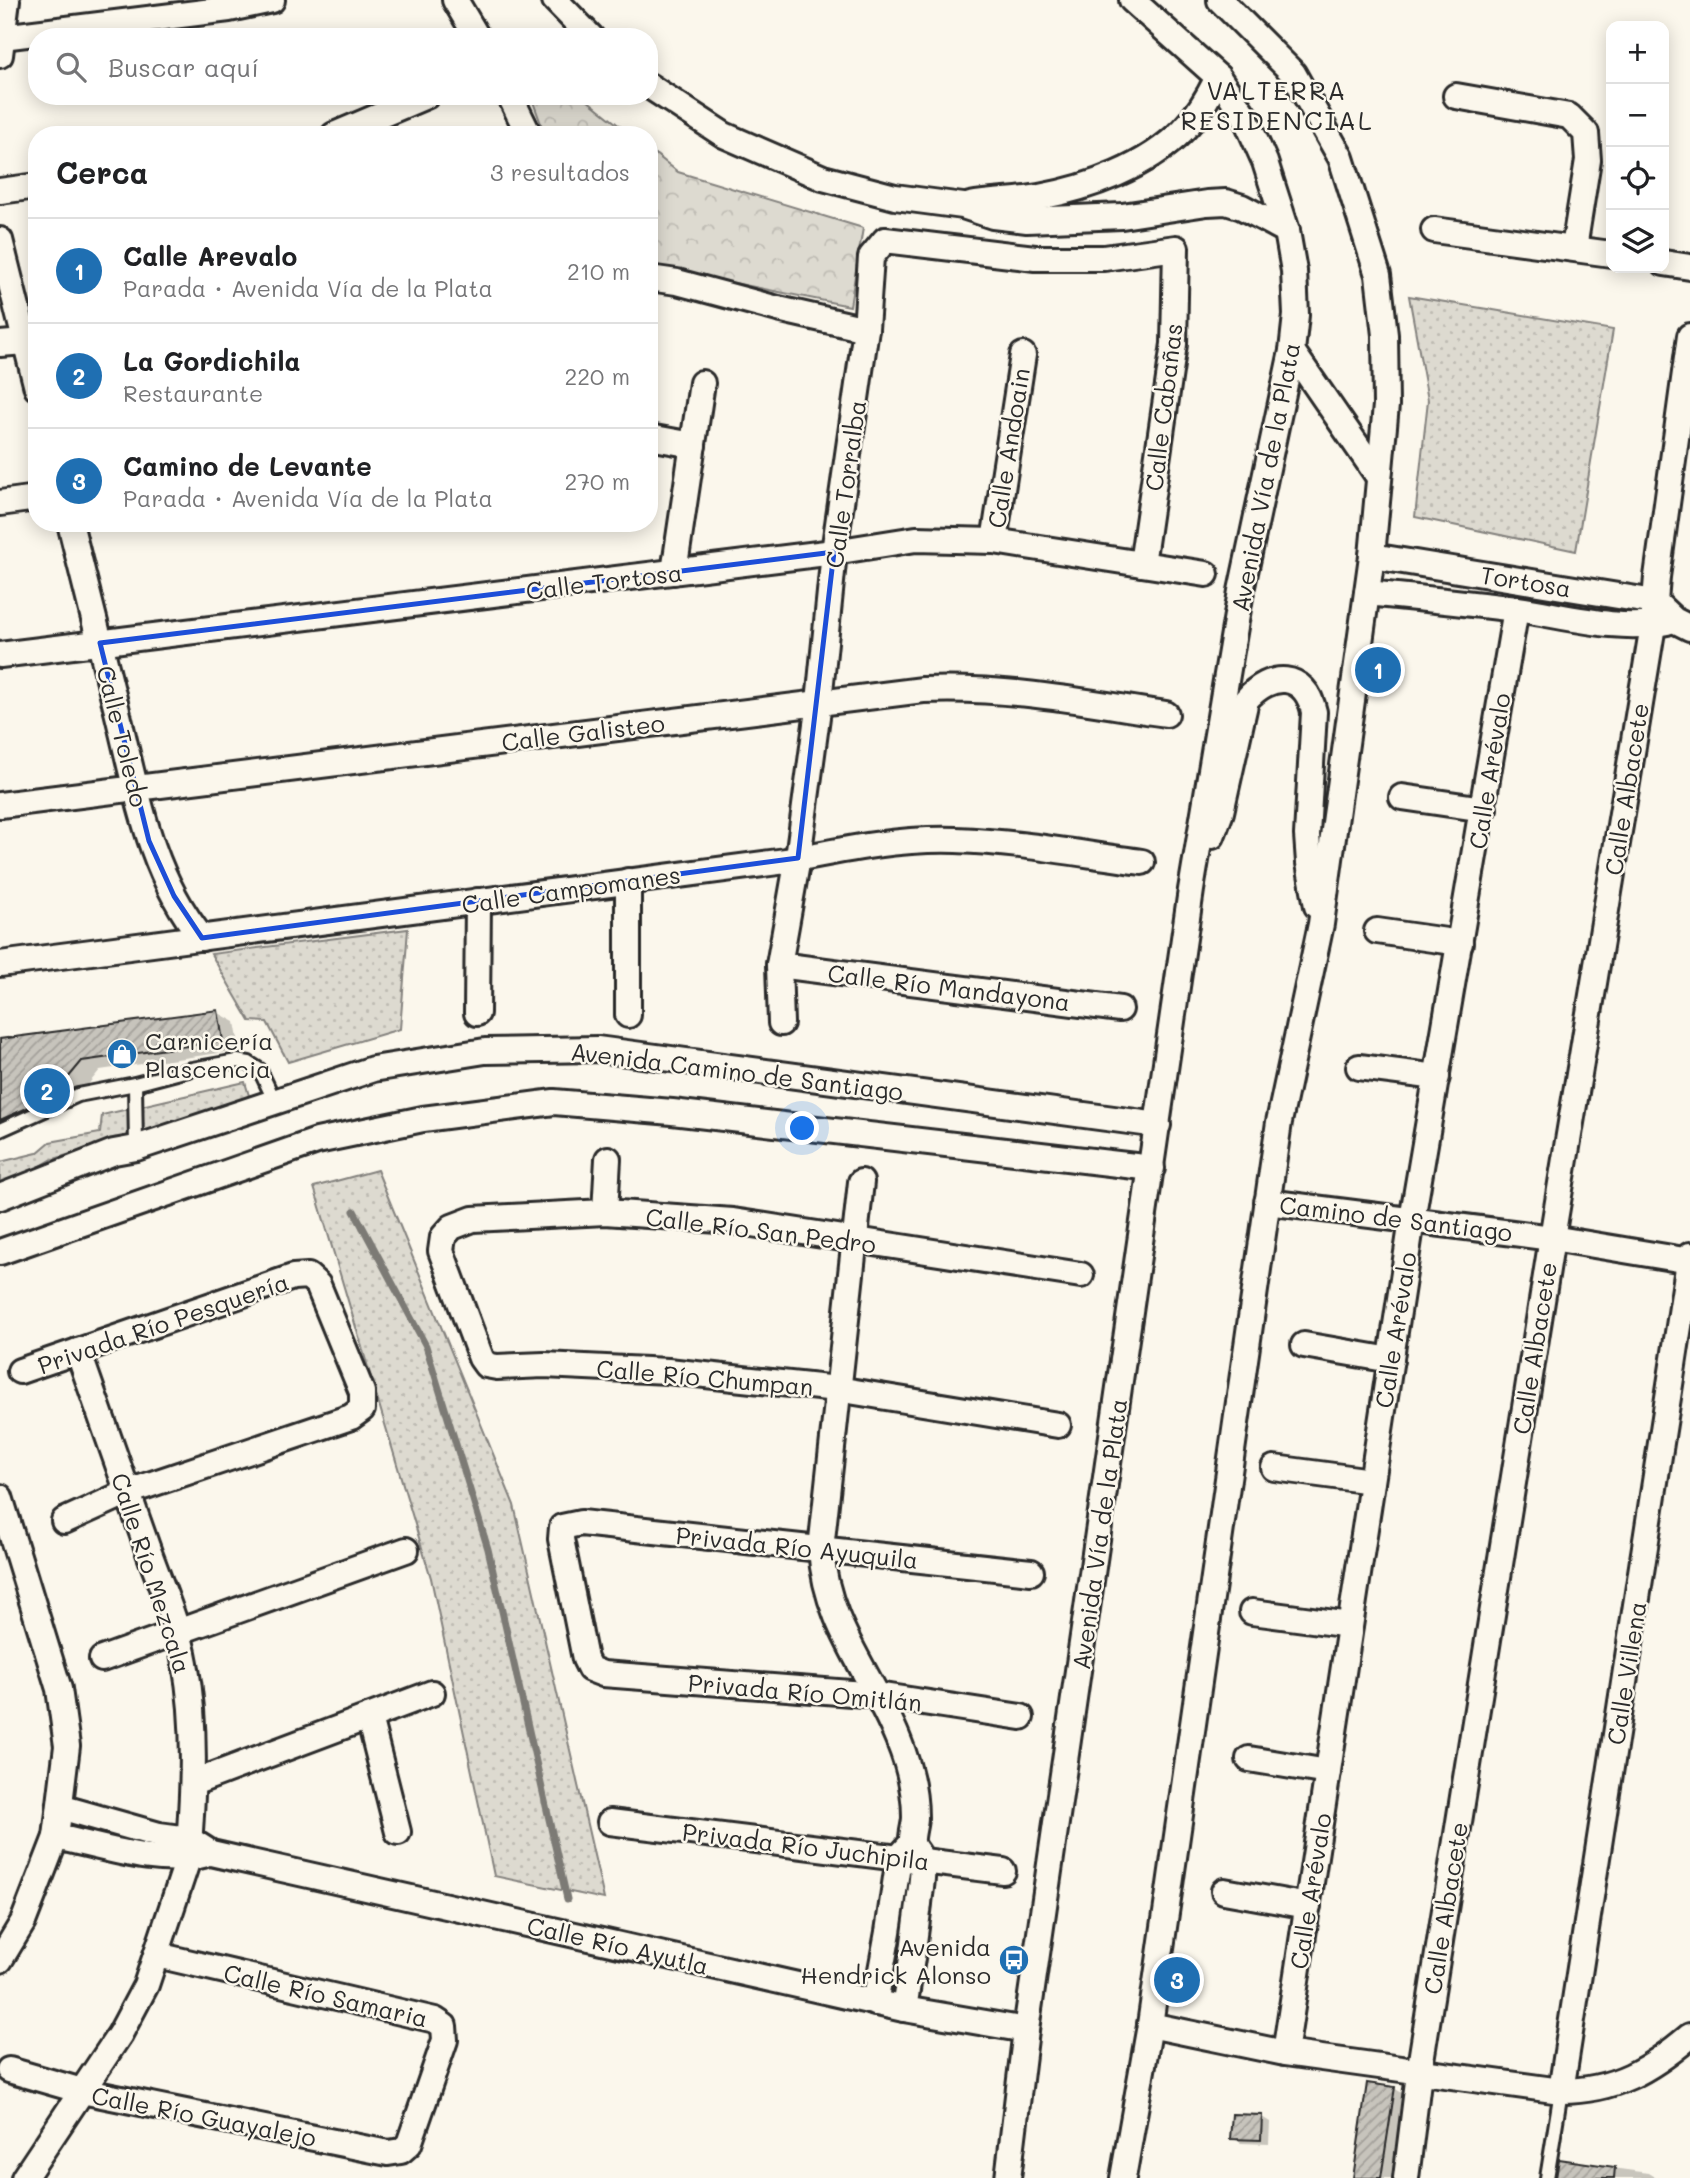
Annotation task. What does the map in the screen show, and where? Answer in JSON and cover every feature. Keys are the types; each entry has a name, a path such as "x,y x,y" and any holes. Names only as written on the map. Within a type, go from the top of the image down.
{"street":[{"path":"7,0 1,46 28,42"},
{"path":"112,28 272,0"},
{"path":"454,0 471,28"},
{"path":"555,0 583,28"},
{"name":"Avenida Vía de la Plata","path":"1008,2178 1026,2031 1191,890 1241,591 1292,351 1296,315 1294,271 1287,231 1265,162 1244,115 1219,77 1132,0"},
{"name":"Avenida Vía de la Plata","path":"1123,2178 1150,2025 1279,1122 1321,924 1372,556 1386,405 1384,323 1378,275 1341,158 1293,73 1220,0"},
{"path":"962,206 1039,197 1122,172 1155,153 1182,131 1208,97 1219,77"},
{"path":"658,92 724,135 823,178 895,197 962,206 993,216 1027,220 1122,216 1226,202 1242,206 1287,231"},
{"path":"1456,96 1569,116 1586,133 1587,160 1574,248"},
{"path":"355,126 405,105"},
{"path":"514,105 525,126"},
{"path":"0,191 28,187"},
{"path":"1434,230 1606,253"},
{"path":"0,240 28,332"},
{"name":"Calle Torralba","path":"781,1023 779,965 798,858 819,702 834,552 866,330 871,257 886,240 1035,258 1104,258 1176,248"},
{"name":"Calle Cabañas","path":"1142,564 1174,344 1176,248"},
{"path":"1669,264 1690,267"},
{"path":"658,279 866,330"},
{"name":"Calle Albacete","path":"1406,2178 1419,2073 1552,1238 1668,619 1690,336"},
{"path":"0,344 28,342"},
{"path":"1292,351 1378,476"},
{"name":"Calle Andoain","path":"994,541 1023,355"},
{"path":"674,572 702,383"},
{"path":"658,439 693,445"},
{"path":"0,503 28,499"},
{"name":"Calle Toledo","path":"72,532 149,841 188,920 202,937"},
{"name":"Calle Tortosa","path":"0,655 834,552 916,539 994,541 1206,574"},
{"name":"Tortosa","path":"1372,556 1668,619"},
{"name":"Tortosa","path":"1367,593 1516,609 1621,625 1668,619"},
{"name":"Calle Arévalo","path":"1286,2053 1412,1220 1516,609"},
{"name":"Avenida Vía de la Plata","path":"1191,890 1221,812 1246,700 1256,688 1269,681 1286,679 1300,685 1310,697 1314,712 1307,835 1308,863 1321,924"},
{"name":"Calle Galisteo","path":"0,805 883,693 956,688 1001,691 1166,713"},
{"path":"1402,797 1484,808"},
{"name":"Calle Campomanes","path":"0,964 912,841 955,840 1142,862"},
{"path":"628,881 628,1014"},
{"path":"477,1013 478,901"},
{"path":"1377,931 1460,943"},
{"name":"Calle Río Mandayona","path":"779,965 1120,1009"},
{"name":"Avenida Camino de Santiago","path":"0,1197 114,1152 136,1148 373,1069 485,1051 597,1049 1158,1125"},
{"path":"1359,1067 1437,1077"},
{"name":"Avenida Camino de Santiago","path":"0,1252 317,1141 423,1119 554,1102 672,1112 1152,1168"},
{"path":"605,1212 608,1159"},
{"path":"860,1182 821,1549 823,1577 835,1616 899,1741 911,1780 915,1816 911,1853 911,1973 904,2009"},
{"name":"Camino de Santiago","path":"1267,1202 1552,1238 1690,1259"},
{"name":"Calle Río San Pedro","path":"443,1237 452,1227 473,1219 605,1212 733,1221 1082,1275"},
{"name":"Calle Río Chumpan","path":"443,1237 441,1251 481,1358 486,1364 497,1367 544,1365 668,1371 837,1389 1058,1425"},
{"name":"Calle Villena","path":"1561,2091 1690,1259"},
{"name":"Privada Río Pesquería","path":"20,1371 293,1277 308,1276 318,1285 362,1392 362,1409 351,1417 128,1492"},
{"path":"1304,1345 1391,1360"},
{"name":"Calle Río Mezcala","path":"24,2178 120,2034 146,1984 196,1850 191,1714 185,1661 78,1351"},
{"path":"1274,1468 1372,1480"},
{"path":"64,1521 128,1492"},
{"path":"0,1497 59,1689 67,1746 57,1837 23,1922 0,1960"},
{"name":"Privada Río Ayuquila","path":"590,1669 585,1659 561,1539 562,1527 580,1523 1031,1573"},
{"path":"102,1659 406,1550"},
{"path":"1252,1612 1350,1625"},
{"name":"Privada Río Omitlán","path":"590,1669 603,1674 877,1695 1021,1717"},
{"path":"193,1783 432,1693"},
{"path":"369,1717 398,1832"},
{"path":"1249,1759 1328,1772"},
{"name":"Calle Río Ayutla","path":"60,1807 159,1835 196,1850 875,2003 1026,2031"},
{"name":"Privada Río Juchipila","path":"610,1822 911,1853 1003,1871"},
{"name":"Calle Río Ayutla","path":"57,1837 155,1857 196,1850"},
{"path":"875,2003 888,1933 911,1853"},
{"path":"1224,1891 1308,1906"},
{"name":"Calle Río Samaria","path":"157,1955 435,2020 444,2026 445,2040 409,2144 401,2151"},
{"path":"1150,2025 1286,2053 1561,2091 1584,2091 1623,2081 1661,2060 1690,2036"},
{"name":"Calle Río Guayalejo","path":"9,2070 82,2091 388,2153 401,2151"}],"lane":[{"path":"0,1130 78,1095 237,1061 249,1063 260,1070 274,1100"},
{"path":"135,1084 136,1148"},
{"path":"1547,2178 1561,2091"}],"highlighted area":[{"path":"834,552 798,858 202,938 174,896 149,841 100,643"}],"green space":[{"path":"534,105 593,105 620,126 542,126"},
{"path":"658,156 678,172 863,228 850,306 658,268"},
{"path":"1409,296 1613,330 1576,551 1415,517 1428,400"},
{"path":"408,929 400,1029 288,1062 267,1022 250,1021 211,954"},
{"path":"245,1082 250,1099 51,1160 12,1183 0,1184 0,1162 37,1153 50,1142 100,1133 102,1115"},
{"path":"377,1170 514,1505 604,1899 494,1876 431,1578 314,1187"}],"building":[{"path":"218,1010 223,1041 82,1061 54,1095 42,1094 36,1104 0,1120 0,1039"},
{"path":"1367,2083 1395,2087 1381,2178 1353,2178"},
{"path":"1232,2114 1262,2115 1261,2140 1230,2139"},
{"path":"1559,2159 1615,2167 1614,2178 1556,2178"}],"waterway":[{"path":"354,1211 426,1346 488,1549 567,1899"}],"place":[{"name":"Calle Arevalo","path":"1378,670"},
{"name":"Carnicería Plascencia","path":"122,1054"},
{"name":"La Gordichila","path":"47,1091"},
{"name":"Avenida Hendrick Alonso","path":"1014,1960"},
{"name":"Camino de Levante","path":"1177,1980"}],"district":[{"name":"VALTERRA RESIDENCIAL","path":"1277,105"}]}
